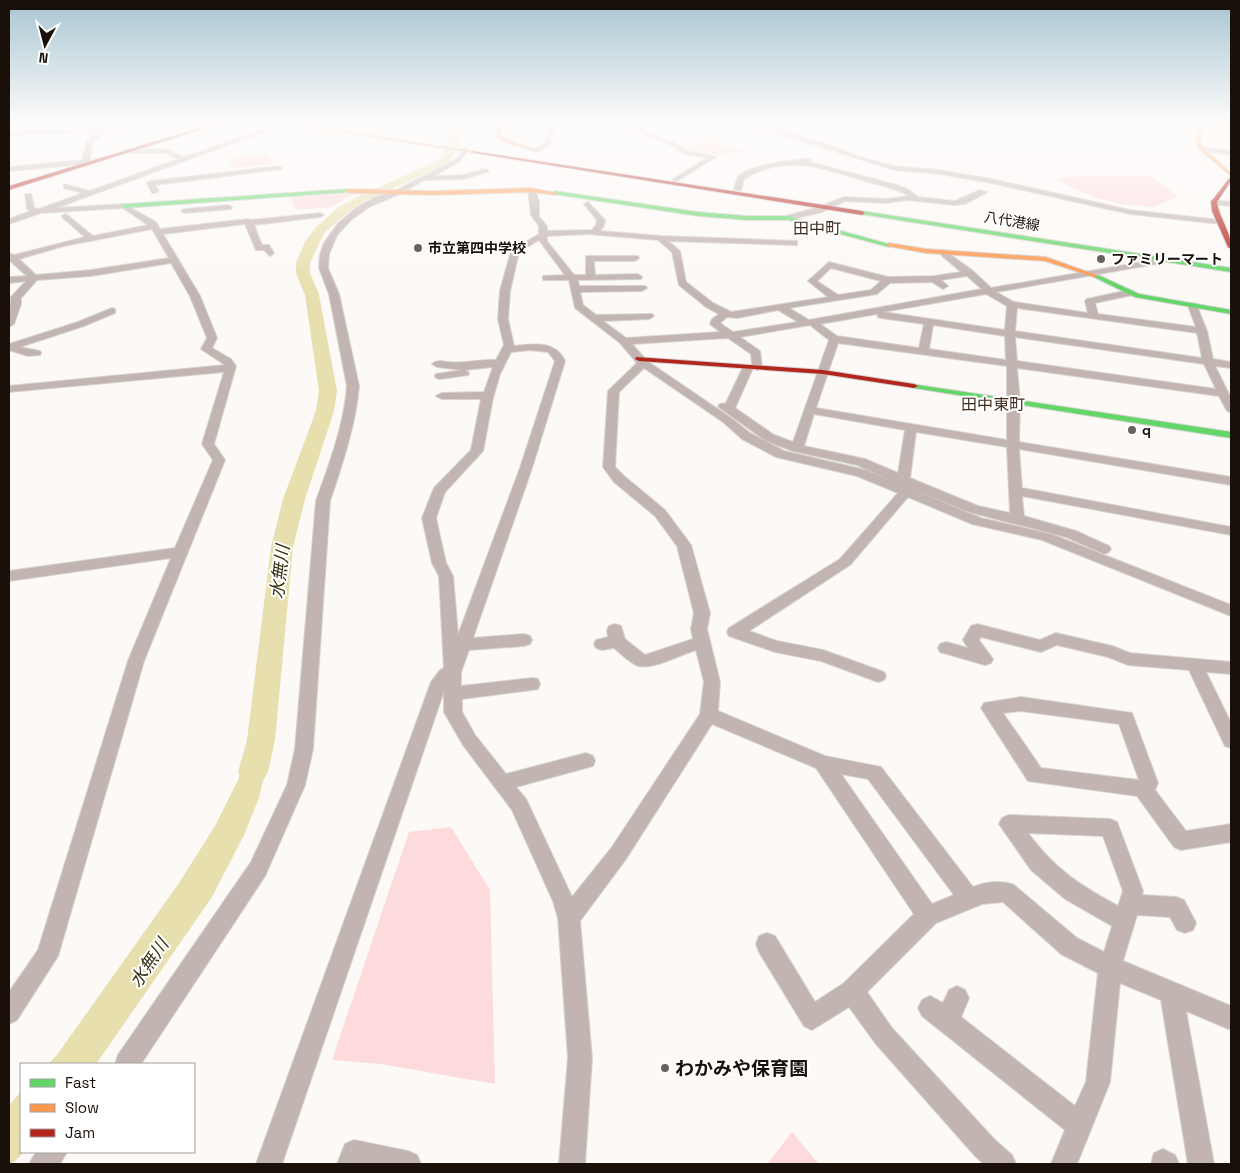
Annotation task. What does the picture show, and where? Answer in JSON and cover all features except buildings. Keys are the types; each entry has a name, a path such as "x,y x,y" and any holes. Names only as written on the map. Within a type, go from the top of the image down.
{"main road":[{"path":"9,188 39,178"},
{"path":"531,190 532,178"},
{"name":"八代港線","path":"654,178 1231,265"},
{"name":"八代港線","path":"660,178 1231,270"},
{"path":"1230,178 1214,202 1215,211 1231,244"},
{"path":"123,206 184,207 323,192 531,190 698,214 746,218 788,218 874,242 944,253 1046,259 1090,273 1129,293 1231,312"},
{"path":"641,361 823,372 1231,435"}],"street":[{"path":"9,222 132,178"},
{"path":"160,178 162,182"},
{"path":"155,191 151,183 198,178"},
{"path":"128,1063 258,869 280,826 296,784 304,749 307,721 312,625 323,501 333,472 354,386 334,294 328,284 323,266 324,256 333,236 343,222 371,202 399,192 408,184 428,178"},
{"path":"675,180 679,178"},
{"path":"738,189 741,178"},
{"path":"867,178 896,187 916,199"},
{"path":"972,178 1119,211 1220,222"},
{"path":"67,186 123,206 155,229 195,296 212,338 206,349 230,366"},
{"path":"531,190 536,202 533,212 536,219 543,226 544,240 571,278 578,306 624,341 641,361 727,420 746,436 780,454 861,473 903,488 1016,518 1079,538 1120,557 1128,568"},
{"path":"788,218 831,205 844,199 886,201 916,199 962,202 983,192"},
{"path":"28,196 31,209 39,211 123,206"},
{"path":"1214,202 1231,204"},
{"path":"588,204 601,220 600,226 593,233"},
{"path":"200,229 195,220 185,216 184,207 228,207"},
{"path":"10,256 63,244 155,229 200,229 248,221 249,223 320,215"},
{"path":"66,216 92,239"},
{"path":"249,223 259,248 266,247 270,253"},
{"path":"572,1164 580,1058 569,918 563,900 519,805 469,740 453,712 453,672 446,576 439,563 429,518 438,491 477,451 488,395 508,349 508,338 503,319 505,292 515,251 544,234 593,233 660,238 794,243"},
{"path":"660,238 676,250 682,283 725,314 736,315 764,308 874,292 888,280"},
{"path":"944,253 988,291 1012,306 1202,331"},
{"path":"10,256 34,278"},
{"path":"591,278 589,258 635,258"},
{"path":"90,260 94,272"},
{"path":"9,280 94,272 174,260"},
{"path":"624,341 731,335 1162,260"},
{"path":"836,298 812,281 829,264 848,271 888,280 934,279 970,274"},
{"path":"546,278 638,277"},
{"path":"9,324 16,304 16,296 34,278"},
{"path":"934,279 943,286"},
{"path":"575,289 642,288"},
{"path":"1094,316 1090,301 1129,293"},
{"path":"1012,306 1010,333 1014,402 1013,444 1016,518"},
{"path":"1193,306 1202,331 1208,362 1231,409"},
{"path":"780,307 809,322 834,339 1222,393"},
{"path":"9,347 81,324 112,311"},
{"path":"866,313 1231,365"},
{"path":"725,314 715,321 715,324 756,353 752,367 729,410"},
{"path":"594,318 648,316"},
{"path":"924,352 928,322"},
{"path":"798,448 834,339"},
{"path":"453,672 526,468 560,361 553,351 544,346 508,349"},
{"path":"9,347 28,353 36,353"},
{"path":"569,918 619,853 691,741 710,715 712,682 699,628 702,613 684,545 660,513 619,479 610,467 611,414 614,391 641,361"},
{"path":"674,362 670,371 770,438 798,448 860,462 903,488 978,521 1046,537 1231,610"},
{"path":"437,364 463,367 487,363 498,369"},
{"path":"9,383 230,366"},
{"path":"9,389 230,366"},
{"path":"9,1012 47,956 136,661 219,460 208,444 230,366"},
{"path":"440,376 498,369"},
{"path":"442,396 488,395"},
{"path":"810,410 1231,481"},
{"path":"878,676 823,656 775,646 735,632 844,562 903,488 911,428"},
{"path":"1016,491 1231,531"},
{"path":"9,576 181,552"},
{"path":"946,648 985,659 971,640 976,630 1041,646 1056,640 1112,652 1128,658 1231,668"},
{"path":"611,639 639,664 656,660 691,644 702,643"},
{"path":"462,645 524,640"},
{"path":"1195,666 1231,741"},
{"path":"268,1164 440,682 446,674 453,672"},
{"path":"453,694 532,684"},
{"path":"1143,789 1149,783 1124,713 1021,704 990,708 1035,775 1143,789 1181,841 1231,833"},
{"path":"710,715 823,763 874,772 970,899"},
{"path":"502,783 586,761"},
{"path":"823,763 928,916"},
{"path":"1064,1164 1098,1082 1110,967 1126,913 1132,891 1110,828 1009,824 1038,863 1072,892 1126,913 1176,907 1184,923"},
{"path":"768,944 812,1018 852,991 928,916 992,892 1007,892 1069,946 1110,967 1231,1018"},
{"path":"852,991 884,1036 985,1148 1003,1164"},
{"path":"1171,992 1201,1164"},
{"path":"957,998 939,1014 1080,1126"},
{"path":"42,1164 53,1153"},
{"path":"350,1164 354,1153 408,1164"}],"shaded area":[{"path":"1152,178 1178,196 1154,207 1120,204 1093,197 1054,179"},
{"path":"358,192 331,207 296,210 289,195"},
{"path":"451,827 490,890 495,1084 381,1064 332,1060 409,832"},
{"path":"792,1132 819,1164 767,1164"}],"water":[{"path":"273,739 259,798 244,835 212,897 97,1063 49,1063 57,1055 179,883 215,826 238,780 249,743"},
{"path":"20,1093 20,1153 23,1153 12,1164 9,1164 9,1105"}],"waterway":[{"name":"水無川","path":"253,772 261,740 282,547 294,499 325,411 328,391 312,295 303,273 303,263 319,231 343,210 361,199 410,178"}],"traffic: fast":[{"path":"124,206 349,191"},
{"path":"555,193 698,214 747,218 788,218 889,245"},
{"path":"862,213 1231,270"},
{"path":"1096,276 1137,296 1231,312"},
{"path":"914,386 1231,435"}],"traffic: slow":[{"path":"349,191 432,193 531,190 555,193"},
{"path":"889,245 926,251 1046,259 1096,276"}],"traffic: jam":[{"path":"9,188 42,178"},
{"path":"638,178 862,213"},
{"path":"1231,178 1214,202 1215,211 1231,247"},
{"path":"639,359 823,372 914,386"}],"place":[{"name":"市立第四中学校","path":"418,248"},
{"name":"ファミリーマート","path":"1101,259"},
{"name":"q","path":"1132,430"},
{"name":"わかみや保育園","path":"665,1068"}],"district":[{"name":"田中町","path":"817,228"},
{"name":"田中東町","path":"993,404"}]}
